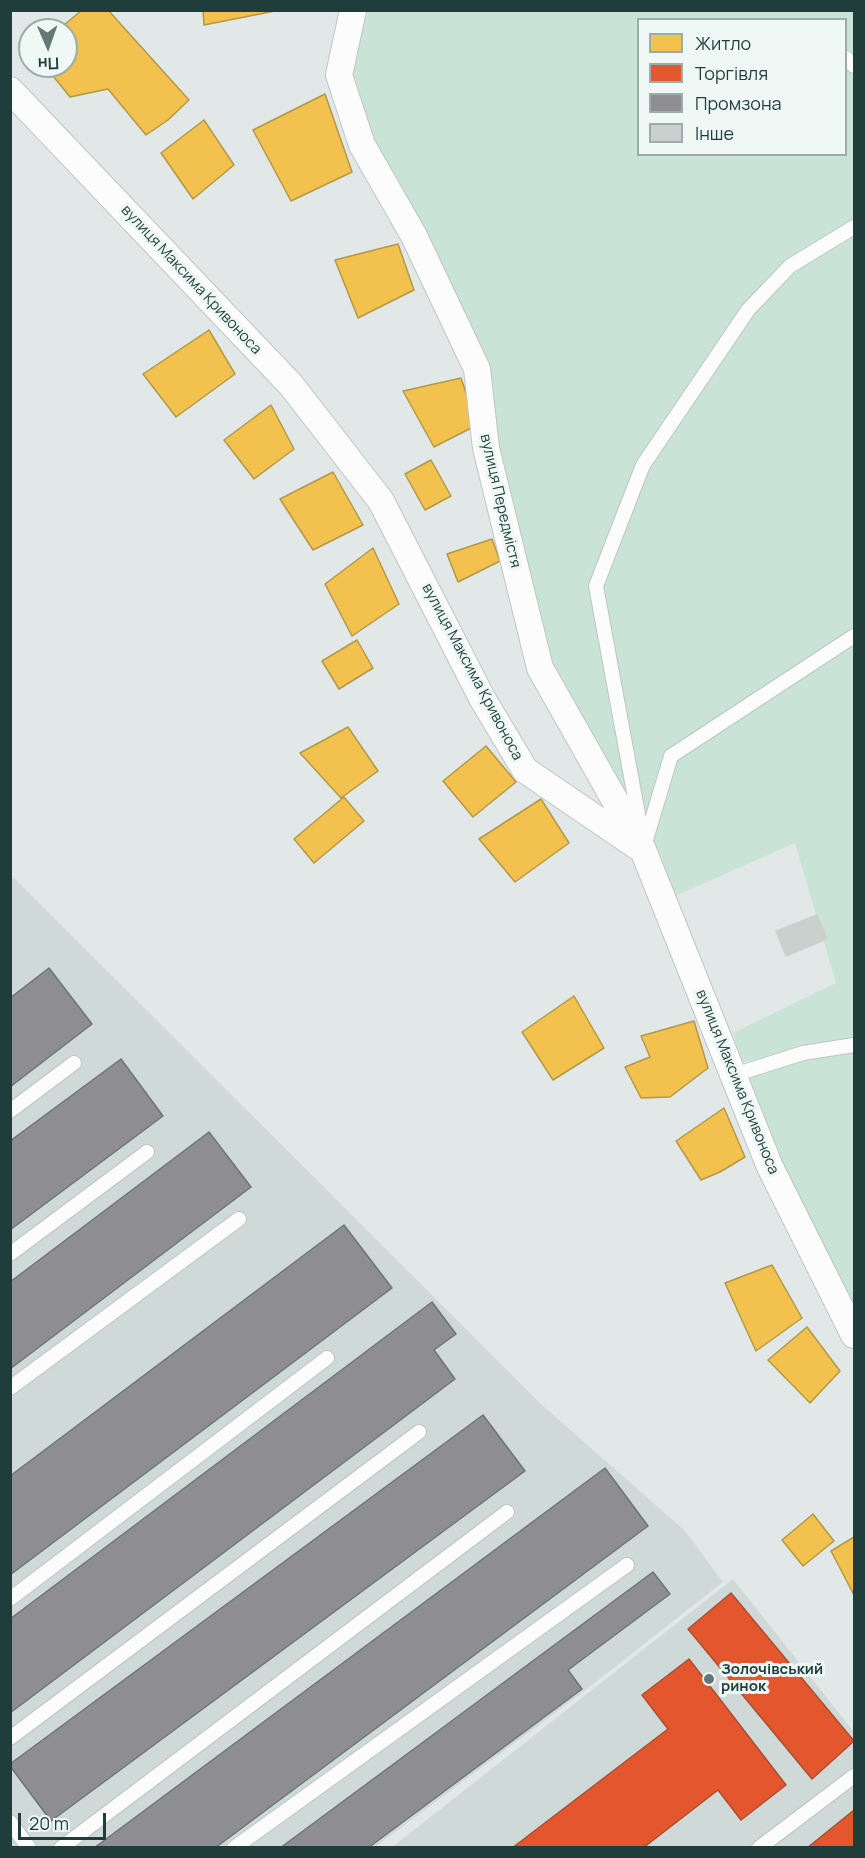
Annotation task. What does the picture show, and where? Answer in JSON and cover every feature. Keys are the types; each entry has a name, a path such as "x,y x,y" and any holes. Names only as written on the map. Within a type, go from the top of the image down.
{"street":[{"name":"вулиця Передмістя","path":"353,10 339,75 362,145 414,236 477,369 486,448 540,668 643,850"},
{"name":"вулиця Максима Кривоноса","path":"10,90 291,385 381,501 482,698 525,770 643,850 770,1167 855,1335"}],"lane":[{"path":"643,850 642,828 596,586 643,465 748,310 790,266 855,227"},
{"path":"643,850 671,756 855,636"},
{"path":"734,1076 803,1053 855,1045"},
{"path":"10,1111 74,1063"},
{"path":"10,1254 147,1152"},
{"path":"10,1388 239,1219"},
{"path":"10,1599 327,1358"},
{"path":"10,1738 419,1432"},
{"path":"61,1848 507,1512"},
{"path":"234,1848 627,1565"},
{"path":"759,1848 855,1776"},
{"path":"10,1822 29,1848"}],"shaded area":[{"path":"14,878 541,1404 685,1531 723,1582 587,1689 375,1847 11,1848 10,880"},
{"name":"Золочівський ринок","path":"733,1579 854,1732 854,1847 391,1848"}],"green space":[{"path":"349,11 854,11 854,1309 782,1165 748,1078 800,1054 742,1062 733,1033 836,983 795,843 673,897 661,854 540,668 477,369 339,75"}],"building: Житло":[{"path":"82,10 108,10 189,100 168,120 146,135 108,89 70,97 55,78 78,78 78,18 72,18"},
{"path":"203,10 280,10 204,25"},
{"path":"325,94 352,172 291,201 253,130"},
{"path":"204,120 234,165 193,199 161,153"},
{"path":"398,244 414,290 358,318 335,260"},
{"path":"209,330 235,374 176,417 143,374"},
{"path":"461,378 477,425 434,447 403,391"},
{"path":"271,405 294,449 254,479 224,440"},
{"path":"431,460 451,496 425,510 405,474"},
{"path":"333,472 363,525 313,550 280,499"},
{"path":"492,539 500,561 458,582 447,554"},
{"path":"373,548 399,604 352,636 325,584"},
{"path":"357,640 373,668 339,689 322,661"},
{"path":"348,727 378,771 341,798 300,753"},
{"path":"486,746 516,782 473,817 443,781"},
{"path":"344,797 364,821 314,863 294,839"},
{"path":"541,799 569,843 515,882 479,839"},
{"path":"574,996 604,1048 553,1080 522,1032"},
{"path":"694,1021 708,1068 670,1097 641,1098 625,1067 650,1057 641,1036"},
{"path":"724,1108 745,1157 701,1180 676,1141"},
{"path":"772,1265 802,1318 756,1351 725,1283"},
{"path":"807,1327 840,1371 810,1403 768,1360"},
{"path":"813,1514 834,1541 803,1566 782,1540"},
{"path":"854,1537 854,1595 831,1551"}],"building: Торгівля":[{"path":"731,1593 854,1741 812,1779 688,1629"},
{"path":"689,1659 786,1785 741,1820 718,1790 643,1848 512,1848 668,1729 642,1695"},
{"path":"854,1810 854,1848 807,1848"}],"building: Промзона":[{"path":"49,968 92,1024 10,1087 10,998"},
{"path":"121,1059 163,1116 10,1230 10,1141"},
{"path":"209,1132 251,1187 10,1369 10,1282"},
{"path":"344,1225 392,1288 10,1575 10,1476"},
{"path":"432,1302 456,1334 434,1350 455,1379 10,1713 10,1619"},
{"path":"483,1415 525,1471 51,1821 10,1764"},
{"path":"605,1468 648,1526 215,1848 94,1848"},
{"path":"653,1572 670,1594 568,1670 582,1689 368,1848 280,1848"}],"building: Інше":[{"path":"817,915 827,939 786,956 776,931"}],"place":[{"name":"Золочівський ринок","path":"709,1679"}]}
